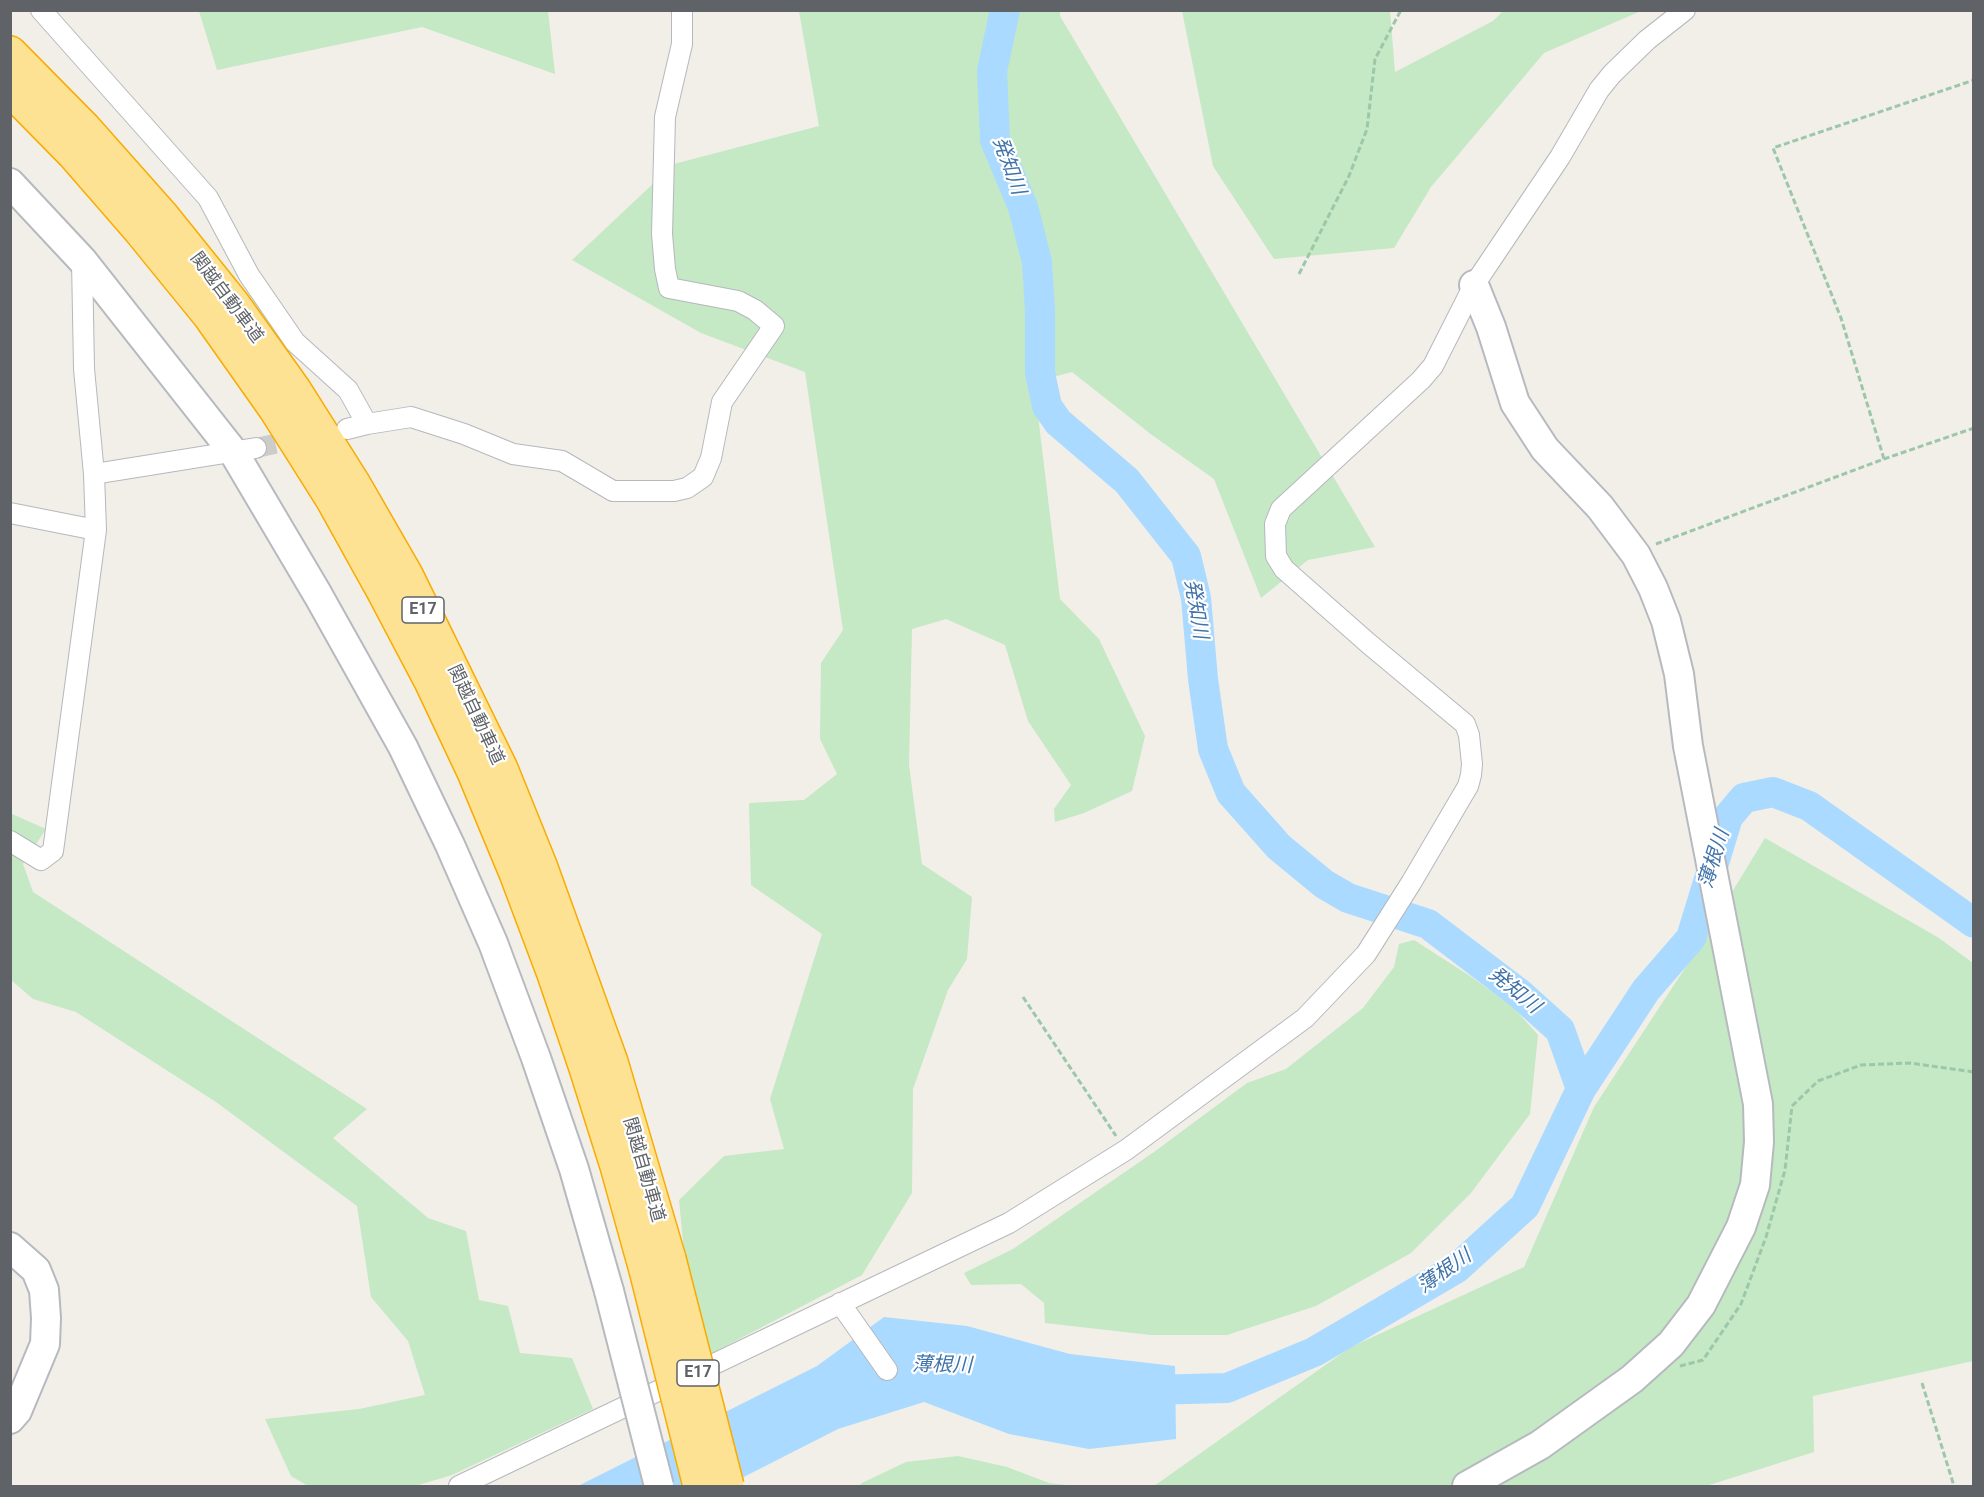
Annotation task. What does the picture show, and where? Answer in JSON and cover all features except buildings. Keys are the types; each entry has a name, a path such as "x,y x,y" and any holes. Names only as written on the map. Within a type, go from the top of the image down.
{"highway":[{"name":"関越自動車道","path":"10,53 84,128 163,217 233,304 295,391 353,483 406,575 501,769 541,868 611,1062 658,1264 700,1486"},
{"name":"関越自動車道","path":"10,89 73,153 210,316 322,482 431,681 474,772 520,885 586,1068 617,1166 658,1264 727,1486"}],"street":[{"path":"41,10 208,198 249,275 295,342 348,390 367,424"},
{"path":"347,429 411,417 436,423 513,454 562,461 613,491 674,491 687,488 703,477 711,458 722,402 774,326 755,310 738,301 669,288 662,234 665,117 682,44 682,10"},
{"path":"459,1486 1009,1223 1126,1150 1305,1018 1366,954 1468,786 1472,775 1469,735 1465,724 1284,569 1276,556 1275,524 1281,509 1421,380 1433,366 1474,285 1560,157 1599,90 1647,40 1684,10"},
{"path":"10,183 82,260 245,450 318,595 403,747 450,845 493,943 536,1058 574,1169 609,1291 659,1486"},
{"path":"10,841 41,860 52,851 96,530 94,474 84,369 82,260"},
{"path":"1467,1486 1540,1445 1632,1379 1665,1350 1689,1323 1713,1283 1749,1205 1758,1163 1759,1122 1758,1104 1688,746 1675,653 1666,621 1653,588 1636,555 1600,507 1545,449 1515,403 1491,327 1474,285"},
{"path":"94,474 245,450"},
{"path":"10,513 96,530"},
{"path":"10,1247 36,1270 44,1290 46,1318 45,1344 17,1411 10,1419"},
{"path":"840,1303 887,1370"}],"path":[{"path":"1299,274 1352,167 1367,129 1375,59 1401,10"},
{"path":"1884,459 1841,318 1773,148 1974,80"},
{"path":"1636,555 1660,542 1974,428"},
{"path":"1023,997 1126,1150"},
{"path":"1673,1368 1703,1360 1741,1304 1766,1237 1785,1170 1792,1106 1818,1081 1862,1065 1910,1063 1974,1072"},
{"path":"1922,1383 1954,1486"}],"green space":[{"path":"199,11 548,11 555,74 422,27 217,70"},
{"path":"799,11 1060,11 1060,16 1375,547 1308,560 1261,598 1214,479 1152,435 1072,372 1034,382 1060,599 1099,639 1145,736 1132,791 1084,813 1055,822 1054,809 1071,785 1028,721 1005,645 946,619 912,629 909,765 922,864 972,897 967,959 948,990 913,1089 912,1193 862,1275 695,1362 679,1200 724,1156 784,1149 770,1099 822,934 751,885 749,803 804,800 837,774 820,739 821,663 843,630 805,372 701,333 572,260 674,164 819,126"},
{"path":"1182,11 1390,11 1395,72 1493,21 1503,11 1641,11 1544,53 1431,187 1394,248 1274,259 1213,166"},
{"path":"12,814 46,829 23,864 33,892 367,1109 333,1138 428,1218 466,1231 479,1300 508,1306 520,1353 572,1358 593,1409 452,1475 415,1486 308,1486 291,1476 265,1419 359,1409 425,1395 408,1341 371,1297 357,1206 216,1102 76,1012 33,999 11,980"},
{"path":"1765,838 1939,938 1973,963 1973,1361 1813,1396 1814,1452 1706,1486 1154,1486 1351,1347 1524,1267 1594,1107 1693,956"},
{"path":"1414,940 1512,1006 1538,1035 1530,1114 1471,1193 1411,1253 1316,1306 1227,1335 1151,1335 1045,1323 1044,1303 1021,1284 971,1285 964,1273 1013,1249 1154,1152 1247,1083 1286,1069 1363,1008 1394,967 1399,944"},
{"path":"958,1456 1007,1467 1049,1483 1074,1486 859,1486 906,1462"}],"water":[{"path":"884,1317 967,1326 1070,1354 1175,1366 1176,1439 1089,1449 1009,1434 924,1402 838,1429 726,1486 578,1486 817,1366"}],"waterway":[{"name":"発知川","path":"1005,10 992,71 995,140 1023,207 1037,262 1040,373 1047,406 1058,422 1127,481 1186,556 1196,598 1203,679 1213,749 1231,793 1279,847 1324,884 1348,898 1428,924 1520,994 1560,1030 1581,1089"},
{"name":"薄根川","path":"1136,1393 1147,1390 1227,1388 1314,1352 1457,1268 1525,1206 1581,1089 1646,990 1691,938 1728,817 1744,798 1773,792 1809,806 1974,923"}],"tunnel":[{"path":"256,448 303,438"}]}
